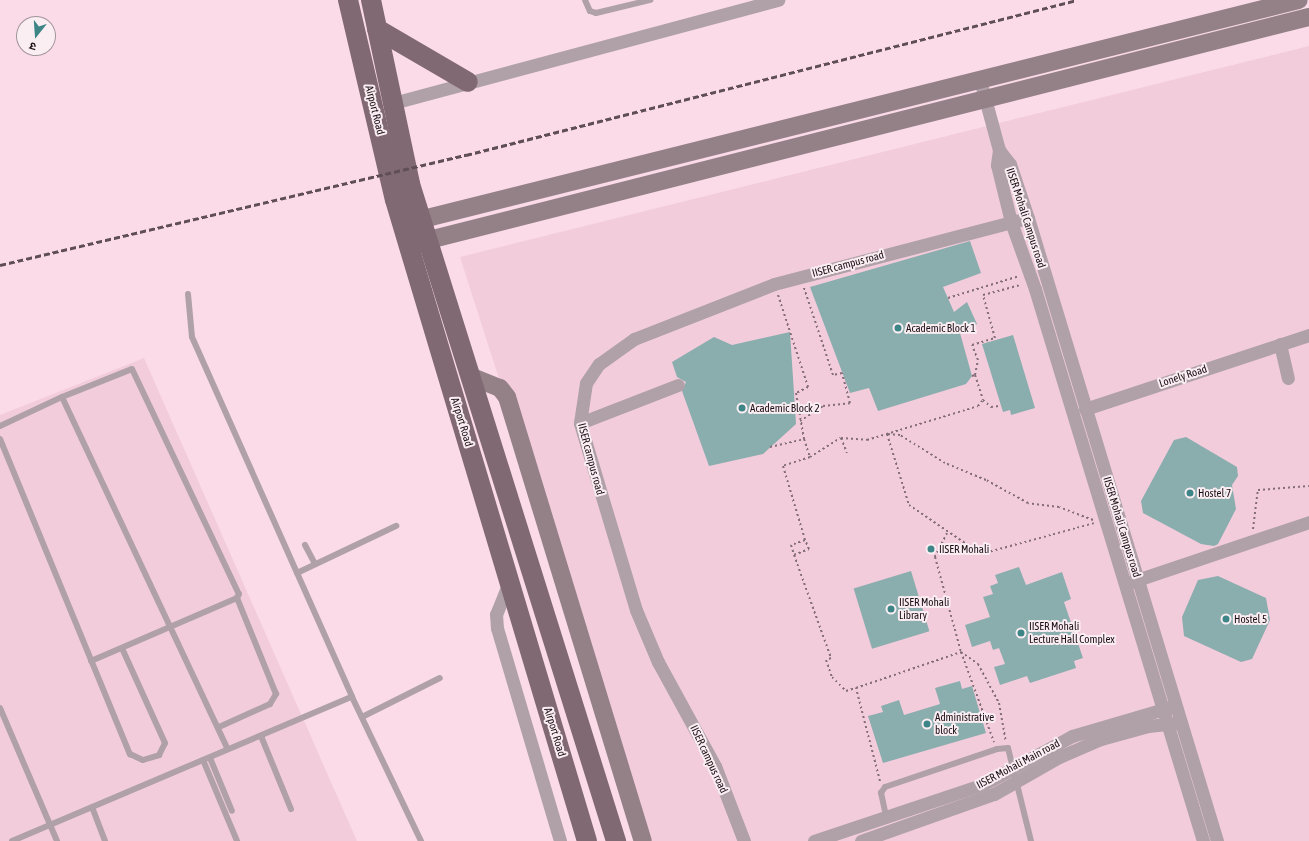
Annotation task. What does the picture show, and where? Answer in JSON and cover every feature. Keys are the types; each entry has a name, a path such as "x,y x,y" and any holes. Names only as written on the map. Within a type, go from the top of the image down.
{"main road":[{"name":"Airport Road","path":"348,0 402,224 510,580 587,841"},
{"path":"371,0 393,103 422,220 429,238 470,376 616,841"},
{"path":"377,29 468,82"}],"street":[{"path":"393,103 760,2 778,0"},
{"path":"402,224 1299,0"},
{"path":"409,246 429,238 1309,17"},
{"path":"980,80 999,150"},
{"name":"IISER Mohali Campus road","path":"999,150 1010,164 1028,218 1085,409 1132,581 1164,709 1176,723 1217,841"},
{"name":"IISER Mohali Campus road","path":"999,150 997,165 1011,222 1132,581 1178,705 1176,723 1204,841"},
{"name":"IISER campus road","path":"744,841 715,766 647,637 580,423 586,383 599,364 617,349 778,290 1028,218"},
{"name":"Lonely Road","path":"1085,409 1309,335"},
{"path":"1280,344 1288,378"},
{"path":"470,376 500,388 507,397 643,841"},
{"path":"580,423 678,385"},
{"path":"1132,581 1309,523"},
{"path":"510,580 496,614 497,628 560,841"},
{"name":"IISER Mohali Main road","path":"814,841 886,816 956,795 1013,768 1072,736 1178,705"},
{"path":"861,841 977,800 1016,782 1059,757 1101,739 1148,726 1176,723"}],"lane":[{"path":"585,0 590,11 596,13 650,0"},
{"path":"188,294 192,336 352,697 421,841"},
{"path":"0,426 62,397 132,369 237,589 237,598 276,694 270,704 219,727"},
{"path":"62,397 173,626 228,749"},
{"path":"0,439 130,754 143,760 159,755 165,743 122,648"},
{"path":"297,573 396,526"},
{"path":"305,545 315,564"},
{"path":"91,661 237,598"},
{"path":"362,717 440,678"},
{"path":"12,841 352,697"},
{"path":"0,708 57,841"},
{"path":"261,736 291,809"},
{"path":"886,816 882,790 996,749 1008,748 1031,841"},
{"path":"207,759 232,810"},
{"path":"207,759 237,841"},
{"path":"92,807 106,841"}],"path":[{"path":"948,298 1021,275 1026,292"},
{"path":"999,406 991,407 983,400 975,375 978,360 972,345 995,338 983,295 1024,284"},
{"path":"797,289 804,287 834,376 842,373 850,403 823,406 800,421"},
{"path":"778,290 808,388 796,393 800,421 810,458"},
{"path":"794,555 809,549 783,466 810,458 842,438 867,440 978,406 983,400"},
{"path":"887,434 900,435 945,463 986,480 1028,503 1059,507 1098,522"},
{"path":"887,434 909,505 947,533 980,554 1098,522"},
{"path":"842,438 847,453"},
{"path":"770,447 804,439"},
{"path":"1251,542 1258,490 1309,486"},
{"path":"1095,514 1098,522"},
{"path":"947,533 935,557 961,652 996,749"},
{"path":"805,540 791,545 830,658 826,660 832,677 846,691 961,652"},
{"path":"961,652 978,664 999,703 1008,748"},
{"path":"856,688 882,790"}],"shaded area":[{"name":"IISER Mohali","path":"1309,46 1309,841 647,841 460,257"},
{"path":"144,358 357,841 0,841 0,415"}],"building":[{"name":"Academic Block 1","path":"970,241 981,273 943,287 954,312 967,302 977,324 960,333 972,376 966,384 878,411 869,388 850,393 810,287"},
{"name":"Academic Block 2","path":"790,332 796,424 763,454 709,466 682,391 686,382 677,377 672,362 714,337 732,345"},
{"path":"1013,335 1035,408 1011,415 1010,410 1003,412 982,344"},
{"name":"Hostel 7","path":"1186,437 1237,467 1238,476 1232,485 1236,509 1218,544 1214,546 1201,544 1143,513 1141,501 1174,440"},
{"name":"IISER Mohali Lecture Hall Complex","path":"1019,567 1026,585 1062,572 1071,599 1064,602 1083,658 1074,661 1076,668 1030,683 1027,676 1000,685 994,667 1005,664 999,648 993,650 990,641 972,647 965,625 990,617 983,597 993,594 990,586 998,583 995,575"},
{"name":"IISER Mohali Library","path":"911,571 929,631 872,649 854,589"},
{"name":"Hostel 5","path":"1218,576 1266,598 1270,620 1252,659 1241,662 1184,636 1182,617 1198,580"},
{"name":"Administrative block","path":"960,681 962,689 972,686 986,733 883,763 868,716 883,712 881,706 899,700 904,715 940,704 935,688"}],"railway":[{"path":"0,265 466,155 1077,0"}],"place":[{"name":"Academic Block 1","path":"898,328"},
{"name":"Academic Block 2","path":"742,408"},
{"name":"Hostel 7","path":"1190,493"},
{"name":"IISER Mohali","path":"931,549"},
{"name":"IISER Mohali Library","path":"891,609"},
{"name":"Hostel 5","path":"1226,619"},
{"name":"IISER Mohali Lecture Hall Complex","path":"1021,633"},
{"name":"Administrative block","path":"927,724"}]}
